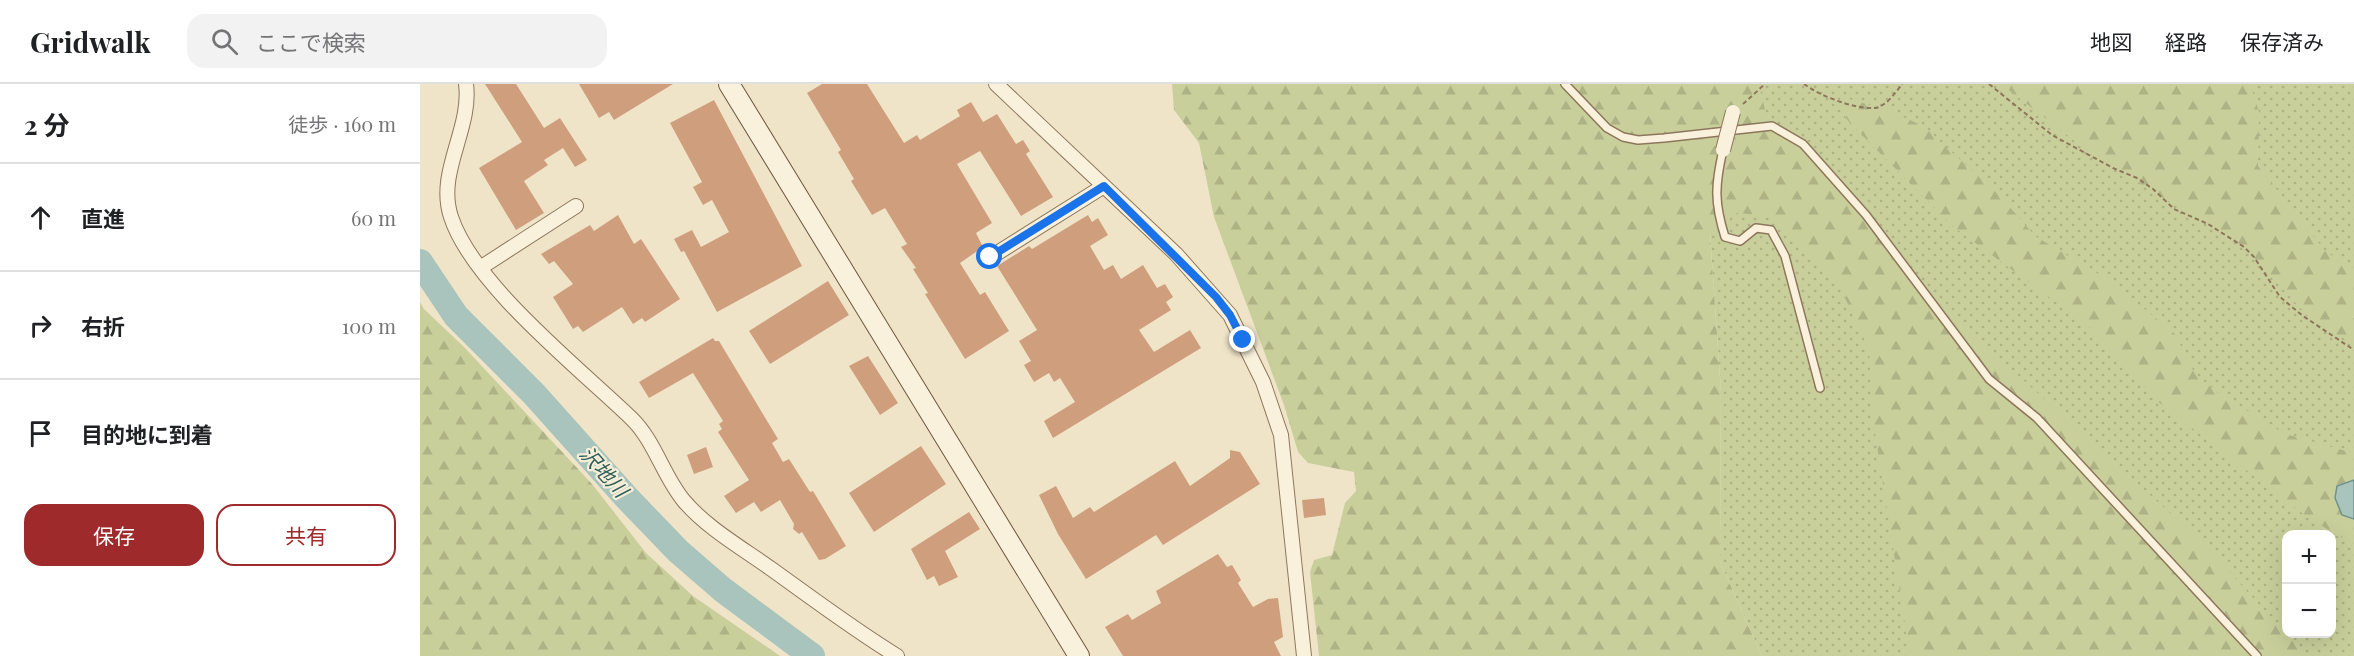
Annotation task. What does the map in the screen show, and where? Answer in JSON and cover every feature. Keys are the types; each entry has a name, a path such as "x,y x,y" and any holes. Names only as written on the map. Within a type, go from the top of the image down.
{"street":[{"path":"466,84 465,112 447,180 447,204 452,219 480,268 550,343 632,419 651,443 684,501 695,512 735,544 897,656"},
{"path":"729,84 1079,656"},
{"path":"996,84 1104,186 1216,297 1230,315 1263,382 1281,435 1304,656"},
{"path":"1723,150 1732,112"},
{"path":"990,257 1104,186"},
{"path":"480,268 576,206"}],"lane":[{"path":"1565,84 1607,128 1623,137 1638,140 1772,126 1803,144 1866,215 1989,379 2037,418 2257,656"},
{"path":"1723,150 1717,175 1716,208 1725,237 1740,241 1756,228 1771,230 1785,256 1820,388"}],"path":[{"path":"1732,112 1765,84"},
{"path":"1804,84 1821,97 1875,108 1885,104 1902,84"},
{"path":"1989,84 2052,135 2113,168 2137,178 2154,189 2174,209 2208,224 2244,247 2254,257 2280,297 2303,316 2354,350"}],"green space":[{"path":"1172,84 1759,84 1766,114 1814,162 1947,311 2202,542 2282,630 2282,638 2290,638 2306,656 1910,656 1872,414 1869,349 1836,279 1773,216 1737,213 1710,234 1721,392 1720,562 1762,656 1319,656 1310,572 1314,560 1332,555 1345,503 1356,491 1354,472 1308,463 1298,452 1284,405 1214,217 1199,143 1174,110"},
{"path":"1632,84 2354,84 2354,656 1762,656 1720,562 1721,392 1710,233"},
{"path":"2001,84 2250,84 2259,112 2258,166 2325,251 2354,270 2354,343 2317,326 2244,247 2094,156"},
{"path":"1842,97 1888,110 1923,126 1999,195 2035,236 2112,282 2175,334 2195,374 2217,392 2285,434 2353,453 2354,542 2338,536 2336,530 2329,530 2299,511 2157,401 2091,328 1955,228 1850,123 1836,105"},
{"path":"420,302 424,309 464,347 592,484 646,553 693,596 780,656 420,656"}],"water":[{"path":"2354,480 2354,519 2342,515 2335,498 2337,486"}],"building":[{"path":"485,84 516,84 544,128 560,118 587,160 575,167 563,148 544,160 548,165 524,181 544,213 516,230 479,168 522,142"},
{"path":"579,84 673,84 614,120 609,112 599,118"},
{"path":"822,84 867,84 904,143 917,135 920,140 960,116 957,110 971,102 983,122 997,114 1016,144 1023,140 1030,151 1026,154 1053,197 1021,216 980,151 957,164 992,223 976,233 983,247 960,263 980,295 985,292 1009,331 965,359 925,294 928,293 913,269 916,268 901,247 907,244 885,208 872,215 851,181 854,179 838,152 841,150 807,93"},
{"path":"714,100 802,266 717,312 684,251 681,252 674,239 692,230 701,247 729,232 712,200 703,205 693,187 702,182 670,123"},
{"path":"618,215 634,244 641,239 680,299 645,322 642,318 633,324 622,307 583,332 578,326 573,329 553,297 573,284 554,261 549,264 541,254 590,225 594,231"},
{"path":"1088,215 1092,222 1098,218 1108,235 1090,246 1104,270 1113,265 1121,279 1143,265 1157,288 1165,284 1173,297 1166,302 1171,310 1139,330 1154,352 1190,330 1201,348 1053,438 1044,421 1075,402 1060,378 1054,382 1049,373 1034,382 1024,365 1031,361 1019,341 1037,330 997,266 1029,246 1032,249"},
{"path":"828,281 849,315 770,364 749,331"},
{"path":"713,338 719,341 778,439 772,443 783,462 789,459 810,492 813,491 846,546 825,559 819,560 802,532 799,534 793,529 794,524 780,500 761,512 754,502 736,513 724,496 749,480 718,432 722,429 719,424 723,421 693,373 649,398 639,382"},
{"path":"868,356 898,403 880,415 849,366"},
{"path":"921,446 946,484 874,532 849,493"},
{"path":"706,447 713,467 694,474 687,455"},
{"path":"1230,450 1240,452 1260,484 1163,545 1156,535 1086,579 1058,534 1039,495 1056,486 1073,518 1090,507 1094,512 1175,461 1190,486 1230,458"},
{"path":"1324,498 1326,515 1304,518 1302,500"},
{"path":"969,512 980,529 945,551 958,577 939,586 934,576 927,580 911,549"},
{"path":"1218,554 1227,567 1232,565 1241,580 1238,583 1253,607 1268,599 1278,598 1283,637 1274,642 1281,656 1123,656 1105,627 1128,614 1132,620 1161,603 1156,591"}],"waterway":[{"name":"沢地川","path":"420,262 456,316 534,394 678,551 723,590 812,656"}],"route":[{"path":"990,257 1104,186 1176,254 1216,297 1230,315 1243,340"}]}
